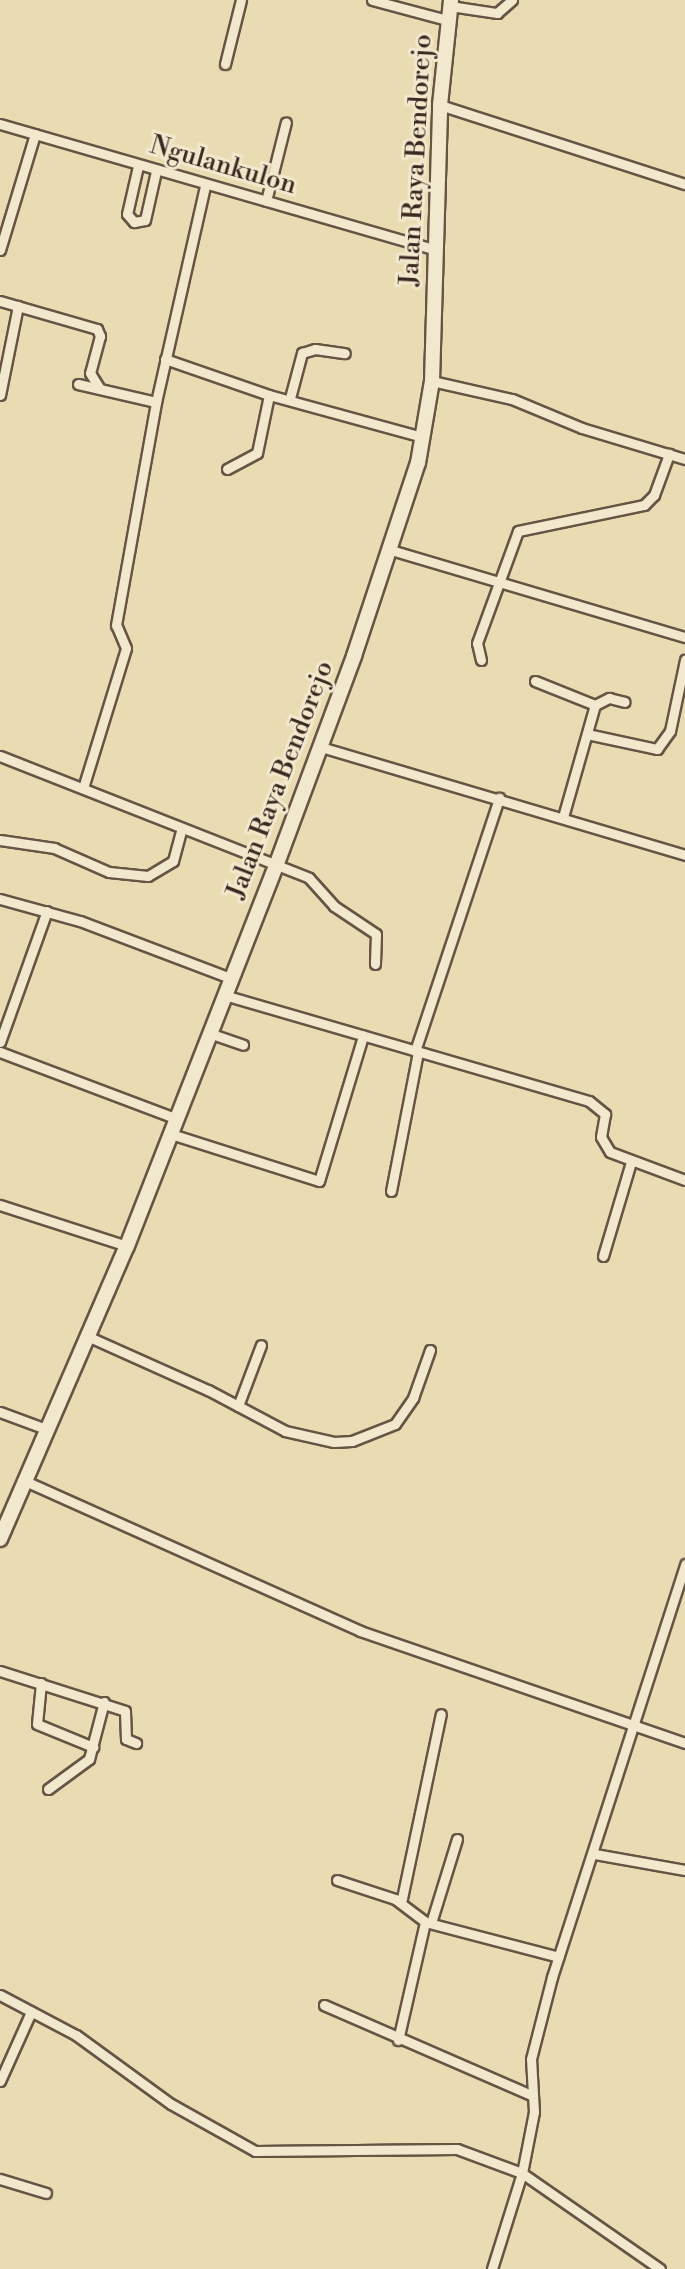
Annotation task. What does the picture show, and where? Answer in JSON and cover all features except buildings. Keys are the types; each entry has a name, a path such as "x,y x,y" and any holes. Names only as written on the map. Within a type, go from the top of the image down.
{"main road":[{"name":"Jalan Raya Bendorejo","path":"0,1539 127,1246 276,866 391,550 423,437 432,381 440,105 450,9"}],"street":[{"path":"225,64 241,0"},
{"path":"372,0 497,13 512,0"},
{"path":"440,105 685,184"},
{"path":"266,201 286,122"},
{"name":"Ngulankulon","path":"0,124 205,187 266,201 434,249"},
{"path":"0,250 35,134"},
{"path":"138,166 127,214 134,222 145,220 156,171"},
{"path":"83,788 126,648 116,625 156,402 205,187"},
{"path":"0,301 97,329 100,336 90,373 100,389"},
{"path":"0,395 18,306"},
{"path":"290,398 302,353 315,349 345,353"},
{"path":"165,359 269,395 290,398 423,437"},
{"path":"432,381 512,399 685,459"},
{"path":"78,384 156,402"},
{"path":"227,469 257,453 269,395"},
{"path":"481,660 477,643 518,531 644,505 654,495 669,454"},
{"path":"391,550 685,637"},
{"path":"587,734 657,749 670,731 685,660"},
{"path":"535,681 595,705"},
{"path":"563,817 595,705 609,698 625,702"},
{"path":"321,747 685,855"},
{"path":"0,756 309,878 334,906 376,934 375,964"},
{"path":"391,1191 417,1051 499,798"},
{"path":"0,840 54,848 109,872 148,876 173,861 182,828"},
{"path":"0,899 47,911 230,978"},
{"path":"0,1042 47,911"},
{"path":"224,995 589,1101 605,1114 601,1137 605,1147 631,1162 685,1180"},
{"path":"209,1033 243,1045"},
{"path":"171,1134 319,1181 363,1036"},
{"path":"0,1052 177,1119"},
{"path":"603,1256 631,1162"},
{"path":"0,1205 127,1246"},
{"path":"87,1336 304,1438 352,1441 395,1424 404,1414 430,1350"},
{"path":"238,1406 261,1345"},
{"path":"0,1412 46,1429"},
{"path":"25,1481 320,1610 360,1631 685,1743"},
{"path":"492,2269 532,2132 531,2059 559,1957 636,1728 685,1564"},
{"path":"0,1671 125,1711 126,1739 136,1743"},
{"path":"41,1683 37,1724 93,1747"},
{"path":"48,1789 79,1770 93,1747 104,1702"},
{"path":"401,1903 441,1714"},
{"path":"398,2040 428,1922 457,1839"},
{"path":"595,1854 685,1870"},
{"path":"337,1880 401,1903 428,1922 559,1957"},
{"path":"0,1995 76,2035 171,2104 255,2151 457,2149 522,2173 660,2269"},
{"path":"324,2005 398,2040 533,2096"},
{"path":"0,2081 31,2012"},
{"path":"0,2179 46,2193"}]}
